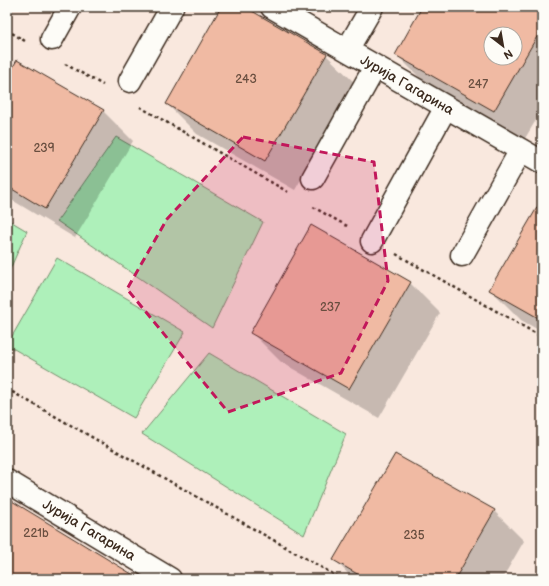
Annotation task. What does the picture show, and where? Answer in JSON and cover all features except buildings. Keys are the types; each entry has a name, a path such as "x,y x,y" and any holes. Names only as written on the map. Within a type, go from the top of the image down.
{"street":[{"path":"52,39 70,7"},
{"path":"130,81 172,7"},
{"name":"Јурија Гагарина","path":"272,7 542,162"},
{"path":"346,50 372,7"},
{"path":"313,178 375,66"},
{"path":"372,241 446,107"},
{"path":"462,255 521,150"},
{"name":"Јурија Гагарина","path":"7,481 170,579"}],"path":[{"path":"7,30 26,41"},
{"path":"64,63 109,89"},
{"path":"136,104 294,196"},
{"path":"308,203 542,337"},
{"path":"7,389 342,579"}],"highlighted area":[{"path":"243,137 374,162 388,281 341,373 228,412 127,289 167,219"}],"green space":[{"path":"116,137 263,222 212,328 57,221"},
{"path":"7,219 27,231 7,276"},
{"path":"57,258 185,332 134,418 7,345"},
{"path":"209,353 346,434 304,535 142,434"}]}
